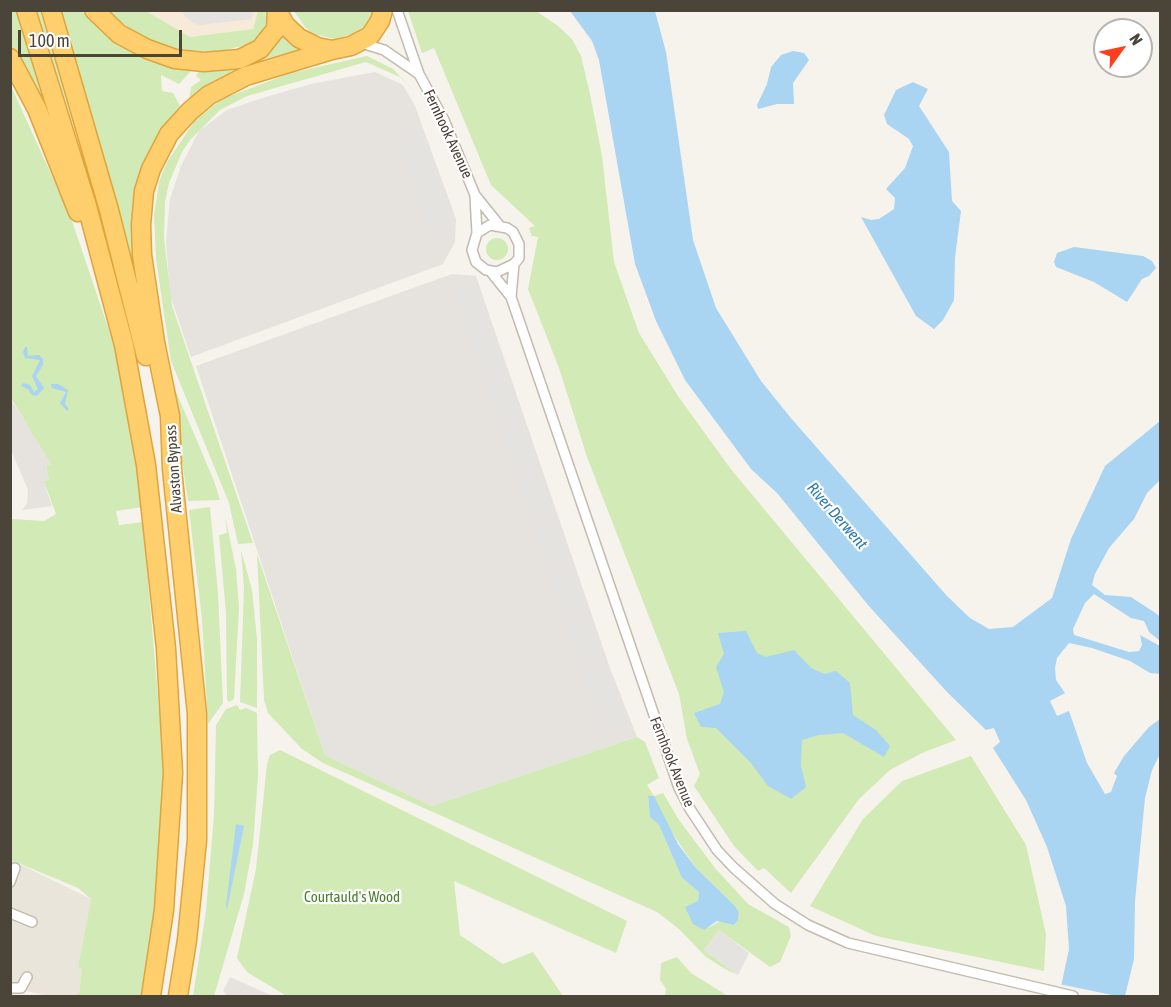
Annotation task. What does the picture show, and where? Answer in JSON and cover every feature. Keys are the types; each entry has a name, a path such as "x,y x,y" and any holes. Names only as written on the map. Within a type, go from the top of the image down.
{"highway":[{"path":"26,10 87,206 110,295"},
{"path":"51,10 112,221 172,470"},
{"path":"94,10 119,34 147,49 175,59 204,62 240,59 260,49 276,29 277,10"},
{"path":"277,10 285,25 299,38 317,47 332,50"},
{"path":"360,43 376,29 383,10"},
{"name":"Alvaston Bypass","path":"178,996 192,897 199,776 192,648 172,470 170,416 155,342 142,255 141,225 146,181 169,134 190,111 209,95 246,76 360,43"},
{"path":"10,58 37,109 110,295"},
{"name":"Alvaston Bypass","path":"110,295 124,345 146,465 160,585 171,712 171,837 164,910 151,996"}],"street":[{"name":"Fernhook Avenue","path":"397,10 419,74 444,120 475,195 500,226 513,232 519,244 519,258 514,264 511,297"},
{"name":"Fernhook Avenue","path":"360,43 384,50 419,74"},
{"name":"Fernhook Avenue","path":"475,195 477,233 472,246 473,257 480,267 491,272 511,297 680,788 690,809 717,849 759,892 808,925 829,935 883,953 1072,996"},
{"path":"477,233 490,225 500,226"},
{"path":"491,272 507,270 514,264"},
{"path":"10,882 15,868"},
{"path":"12,915 32,922"},
{"path":"10,988 21,988 27,977"}],"shaded area":[{"path":"254,10 251,19 200,25 193,23 180,11"},
{"path":"146,11 258,11 253,29 190,37"},
{"path":"375,72 403,85 415,106 456,219 455,242 443,264 191,357 170,295 166,241 170,199 181,166 199,131 227,110 262,98 311,84"},
{"path":"422,127 454,217 444,220 448,232 430,238 395,136"},
{"path":"452,274 476,276 610,668 637,737 432,806 325,755 196,366"},
{"path":"475,280 627,724 602,733 452,288"},
{"path":"10,398 52,463 46,468 49,480 44,483 52,506 22,510 27,503 28,490 11,450"},
{"path":"11,860 91,899 78,967 82,969 79,993 74,996 47,996 27,991 11,995"},
{"path":"719,930 749,953 738,975 704,950"},
{"path":"230,977 273,996 227,996 223,991"}],"green space":[{"path":"11,11 16,11 67,168 11,50"},
{"path":"35,11 40,11 79,145"},
{"path":"60,11 81,11 106,35 133,53 176,69 191,71 179,84 161,75 162,91 173,93 182,109 154,145 144,307"},
{"path":"107,11 146,11 190,37 253,29 258,11 266,11 267,14 265,28 251,44 216,52 178,49 150,40 138,35"},
{"path":"294,11 375,11 365,26 356,33 335,39 313,34"},
{"path":"408,11 536,11 572,39 581,56 602,156 614,262 639,333 678,396 730,468 956,740 922,753 890,770 859,799 791,893 764,868 758,871 734,846 694,786 700,774 687,739 679,694 587,457 559,368 528,289 538,237 532,236 529,228 535,226 491,185 434,48 422,53"},
{"path":"284,36 304,48 261,60 233,72 189,100 191,87 201,80 196,76 200,69 267,54"},
{"path":"367,56 393,69 417,94 400,77 366,62 247,96 220,110 190,140 182,152 169,183 165,202 164,238 172,306 253,543 238,544 229,503 171,361 156,259 154,215 159,182 167,162 196,119 222,99 291,73"},
{"path":"10,84 71,218 115,348 128,407 143,507 116,511 119,525 143,522 165,780 158,899 142,996 74,996 79,993 82,969 78,967 91,899 78,888 11,860 11,519 44,521 56,514 44,482 49,480 46,467 51,464 11,398"},
{"path":"497,238 505,241 508,249 505,257 497,260 489,257 486,249 489,241"},
{"path":"169,375 214,481 220,500 188,501"},
{"path":"210,507 218,593 223,703 208,724 202,619 189,510"},
{"path":"225,516 236,569 239,608 234,699 229,702 227,700 226,613 219,535 227,533"},
{"path":"241,550 252,590 257,639 257,708 240,702 244,588"},
{"path":"257,554 325,755 432,806 637,737 645,742 659,778 647,785 654,796 663,793 679,820 715,868 748,904 789,927 791,936 780,962 770,967 719,930 704,950 738,975 725,969 706,957 679,929 657,912 323,763 302,749 268,713 264,700","holes":["648,797 696,868 734,905 739,913 734,925 722,920 708,928 698,901 699,892 682,878 659,825 650,817"]},
{"path":"237,705 240,710 246,708 257,713 258,776 253,845 244,894 214,996 193,996 206,911 214,815 216,725 226,709"},
{"name":"Courtauld's Wood","path":"280,750 627,921 616,953 454,881 460,935 503,964 533,952 563,996 285,995 247,972 237,958 256,869 267,764 270,755"},
{"path":"971,756 1026,845 1046,934 1044,971 876,936 810,906 863,819 902,781"},
{"path":"677,957 691,973 728,996 665,996 666,989 660,980 661,963"}],"water":[{"name":"River Derwent","path":"570,11 655,11 666,52 693,240 716,308 761,381 790,417 947,596 970,618 989,629 1013,627 1052,598 1071,539 1105,466 1160,421 1160,480 1147,493 1134,519 1109,548 1095,574 1092,585 1105,595 1131,597 1157,614 1160,617 1160,641 1149,632 1144,621 1131,618 1094,594 1085,603 1073,629 1074,635 1129,652 1139,651 1142,645 1140,635 1160,646 1160,674 1150,673 1130,661 1092,648 1069,643 1057,658 1055,668 1056,680 1065,693 1050,701 1057,716 1069,711 1087,763 1105,794 1111,792 1117,776 1114,773 1124,756 1149,727 1160,719 1160,754 1152,770 1145,798 1135,901 1134,959 1125,996 1059,996 1069,949 1066,906 1047,847 1026,800 993,748 1000,742 994,728 986,730 947,692 868,605 777,493 751,469 685,380 656,321 635,264 599,60 592,41"},
{"path":"793,51 804,53 809,60 793,83 794,104 777,104 758,109 757,105 767,84 771,67 781,55"},
{"path":"913,82 928,89 919,106 949,152 952,201 961,211 955,258 954,300 943,320 934,329 916,316 861,217 871,220 879,219 894,209 895,198 886,189 905,168 913,146 909,139 887,124 884,115 896,90"},
{"path":"1074,247 1143,256 1152,261 1156,268 1149,276 1142,279 1127,302 1094,282 1056,267 1054,262 1057,253"},
{"path":"27,347 28,356 39,355 43,359 43,365 36,376 44,388 37,396 32,395 28,389 21,386 23,383 30,385 34,392 38,389 32,376 40,360 25,358 23,352"},
{"path":"51,384 58,384 68,390 65,404 69,409 67,411 60,403 66,392 52,388"},
{"path":"746,631 757,653 766,657 794,650 811,668 825,674 836,671 850,683 853,715 876,730 890,746 884,757 843,733 819,735 802,740 801,766 806,787 791,799 768,786 751,763 716,728 701,727 694,713 720,704 724,692 716,667 724,654 718,633"},
{"path":"648,796 654,796 678,844 696,868 739,912 738,920 734,925 717,921 704,930 693,924 685,907 698,901 699,892 682,878 659,825 650,817"},
{"path":"236,824 244,826 227,909 226,906"}],"pier":[{"path":"1059,984 1117,996 1056,996"}]}
